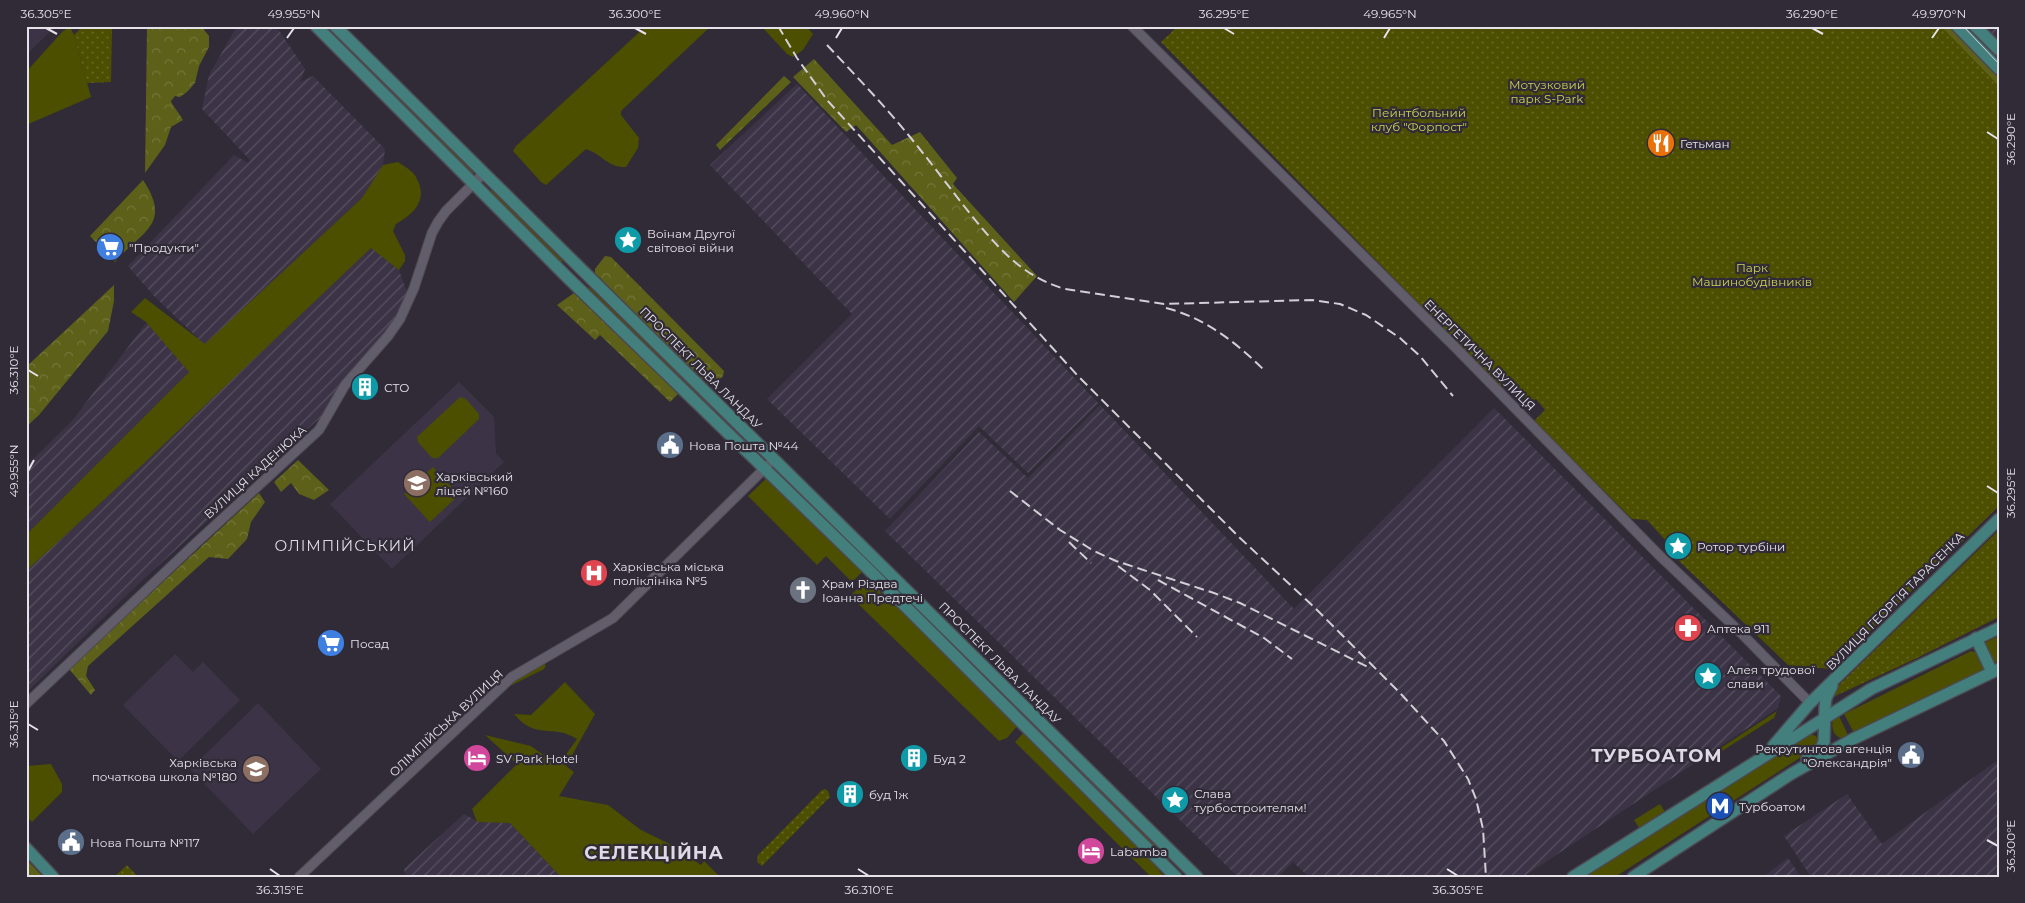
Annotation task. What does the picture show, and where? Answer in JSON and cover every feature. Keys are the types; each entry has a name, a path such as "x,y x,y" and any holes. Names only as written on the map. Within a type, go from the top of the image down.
{"main road":[{"path":"316,26 764,469 874,575 1176,877"},
{"path":"1957,26 1999,69"},
{"path":"1976,26 1999,50"},
{"path":"333,44 339,30"},
{"name":"ПРОСПЕКТ ЛЬВА ЛАНДАУ","path":"339,30 1197,877"},
{"path":"750,454 759,445"},
{"name":"ВУЛИЦЯ ГЕОРГІЯ ТАРАСЕНКА","path":"1766,754 1810,703 1999,519"},
{"path":"1573,877 1766,754 1883,683 1999,628"},
{"path":"1632,877 1791,774 1853,739 1995,670 1976,638"},
{"path":"1822,720 1828,694 1844,671"},
{"path":"1791,774 1821,748 1824,742 1825,734 1822,720 1810,703"},
{"path":"1026,726 1034,717"},
{"path":"1804,731 1817,735 1822,742 1821,748"},
{"path":"26,848 53,877"}],"street":[{"name":"ЕНЕРГЕТИЧНА ВУЛИЦЯ","path":"1132,26 1448,340 1652,548 1741,633 1810,703"},
{"name":"ВУЛИЦЯ КАДЕНЮКА","path":"26,704 196,543 320,430 345,385 398,324 414,288 432,233 438,222 473,182 484,173"},
{"name":"ОЛІМПІЙСЬКА ВУЛИЦЯ","path":"299,877 508,680 604,624 617,614 773,460"}],"shaded area":[{"path":"26,26 56,26 26,55"},
{"path":"237,26 276,26 305,69 300,82 313,76 385,149 383,165 362,198 205,345 154,296 128,266 234,155 248,163 250,160 202,109 209,75"},
{"path":"1984,26 1999,26 1999,43"},
{"path":"797,84 1098,403 1028,473 979,426 890,519 767,399 852,314 710,165"},
{"path":"371,247 399,270 409,298 398,310 390,333 353,369 322,416 135,587 26,693 26,571 141,466"},
{"path":"147,322 190,371 26,535 26,466 72,421"},
{"name":"Харківський ліцей №160","path":"459,382 494,417 496,453 504,462 392,569 330,504"},
{"name":"Турбоатом","path":"1100,405 1294,609 1494,408 1781,696 1778,708 1523,877 1309,877 1293,862 1278,877 1238,877 885,531 979,432 1028,478"},
{"path":"175,654 193,672 203,662 240,700 178,761 123,705"},
{"name":"Харківська початкова школа №180","path":"258,703 321,769 253,834 190,769"},
{"name":"Турбоатом","path":"1999,759 1999,877 1811,877 1784,836 1847,794 1882,844"},
{"path":"464,814 477,821 510,823 561,877 406,877 404,869"},
{"path":"1788,858 1801,877 1763,877"}],"green space":[{"path":"83,26 112,26 111,82 87,83 74,35"},
{"path":"147,26 201,26 209,36 209,47 199,66 195,83 187,92 180,97 175,96 171,101 183,120 171,127 165,145 145,173"},
{"path":"646,26 711,26 621,111 621,115 639,138 638,148 626,167 610,163 586,149 546,185 541,182 513,151 516,146"},
{"path":"761,26 806,26 813,34 803,50 793,57 787,54"},
{"name":"Парк Машинобудівників","path":"1178,26 1941,26 1999,86 1999,506 1831,669 1788,665 1677,559 1687,550 1673,537 1667,542 1647,520 1632,519 1534,421 1545,410 1536,399 1529,402 1512,383 1503,389 1161,42"},
{"path":"1911,26 1952,26 1999,73 1999,118"},
{"path":"70,27 74,35 91,97 26,125 26,72 63,31"},
{"path":"344,44 474,173 471,173 342,46"},
{"path":"814,59 892,145 920,132 957,178 953,184 1037,276 1014,302 856,125 846,132 793,77"},
{"path":"784,76 791,82 720,150 716,145"},
{"path":"398,162 415,175 420,185 421,193 418,205 414,211 396,224 393,231 405,255 405,261 399,270 371,248 141,466 26,571 26,535 189,372 146,322 131,312 145,298 205,344 362,198 383,165"},
{"path":"143,180 155,207 154,218 143,234 115,262 90,236"},
{"path":"492,190 563,261 560,263 489,192"},
{"path":"605,256 611,257 724,371 723,376 713,386 709,386 595,273 595,269"},
{"path":"114,285 114,301 108,331 39,415 26,427 26,389 28,388 26,367"},
{"path":"589,287 714,408 712,410 587,289"},
{"path":"574,293 678,394 670,402 600,335 595,340 557,305"},
{"path":"460,397 466,399 479,414 479,419 438,458 432,458 418,442 417,437"},
{"path":"298,460 329,490 314,500 299,494 291,483 281,492 274,482"},
{"path":"433,467 459,495 430,522 404,494"},
{"path":"777,471 1025,716 776,473"},
{"path":"768,477 864,570 852,582 826,556 817,565 748,496"},
{"path":"259,493 265,502 251,522 247,539 228,559 209,557 88,666 86,676 95,690 91,695 69,669"},
{"path":"1999,530 1999,617 1833,697 1835,689"},
{"path":"1675,540 1684,548 1677,555 1668,547"},
{"path":"870,576 880,587 880,592 894,606 903,608 1019,724 1007,738 999,741 850,596"},
{"path":"1999,636 1999,661 1994,663 1984,643"},
{"path":"1971,651 1977,653 1984,668 1983,670 1854,733 1844,714"},
{"path":"544,663 546,666 544,669 506,688 506,686"},
{"path":"565,682 595,714 566,766 574,772 559,796 608,805 641,830 672,845 701,865 704,861 720,877 561,877 510,823 477,822 472,809 517,764 485,735 531,746 549,759 560,763 577,739 560,732 537,730 522,722 514,714 531,715"},
{"path":"1777,711 1774,718 1711,758 1710,755"},
{"path":"1839,716 1848,735 1841,738 1834,733 1832,725 1833,720"},
{"path":"1026,730 1162,868 1159,871 1165,877 1151,877 1015,742"},
{"path":"1809,734 1816,736 1819,742 1812,750 1615,877 1584,877"},
{"path":"1046,735 1169,859 1168,860 1044,736"},
{"path":"51,764 62,784 62,792 32,822 26,816 26,766"},
{"path":"825,789 830,797 762,866 757,862 758,855"},
{"path":"1660,804 1665,812 1640,829 1634,820"},
{"path":"26,859 43,877 26,877"},
{"path":"127,865 138,877 114,877"}],"tram line":[{"path":"1963,26 1999,64"}],"railway":[{"path":"778,26 797,58 827,100 1078,376 1240,538 1314,607 1401,694 1444,741 1468,779 1476,799 1483,829 1486,877"},
{"path":"827,45 900,125 996,244 1020,266 1034,275 1065,289 1164,304 1312,300 1340,304 1366,315 1400,338 1420,356 1453,396"},
{"path":"1166,308 1194,318 1220,333 1232,341 1265,371"},
{"path":"1010,491 1060,530 1094,551 1116,561 1240,603 1368,667"},
{"path":"1069,542 1091,563"},
{"path":"1118,566 1150,590 1197,637"},
{"path":"1158,580 1264,638 1292,659"}],"place":[{"name":"Гетьман","path":"1661,143"},
{"name":"Воїнам Другої світової війни","path":"628,240"},
{"name":"\"Продукти\"","path":"110,247"},
{"name":"СТО","path":"365,387"},
{"name":"Нова Пошта №44","path":"670,445"},
{"name":"Харківський ліцей №160","path":"417,483"},
{"name":"Ротор турбіни","path":"1678,546"},
{"name":"Харківська міська поліклініка №5","path":"594,573"},
{"name":"Храм Різдва Іоанна Предтечі","path":"803,590"},
{"name":"Аптека 911","path":"1688,628"},
{"name":"Посад","path":"331,643"},
{"name":"Алея трудової слави","path":"1708,676"},
{"name":"Рекрутингова агенція \"Олександрія\"","path":"1911,755"},
{"name":"SV Park Hotel","path":"477,758"},
{"name":"Буд 2","path":"914,758"},
{"name":"Харківська початкова школа №180","path":"256,769"},
{"name":"буд 1ж","path":"850,794"},
{"name":"Слава турбостроителям!","path":"1175,800"},
{"name":"Турбоатом","path":"1720,806"},
{"name":"Нова Пошта №117","path":"71,842"},
{"name":"Labamba","path":"1091,851"}],"district":[{"name":"ОЛІМПІЙСЬКИЙ","path":"345,545"},
{"name":"ТУРБОАТОМ","path":"1657,756"},
{"name":"СЕЛЕКЦІЙНА","path":"654,853"}],"park label":[{"name":"Мотузковий парк S-Park","path":"1547,91"},
{"name":"Пейнтбольний клуб \"Форпост\"","path":"1419,119"}]}
